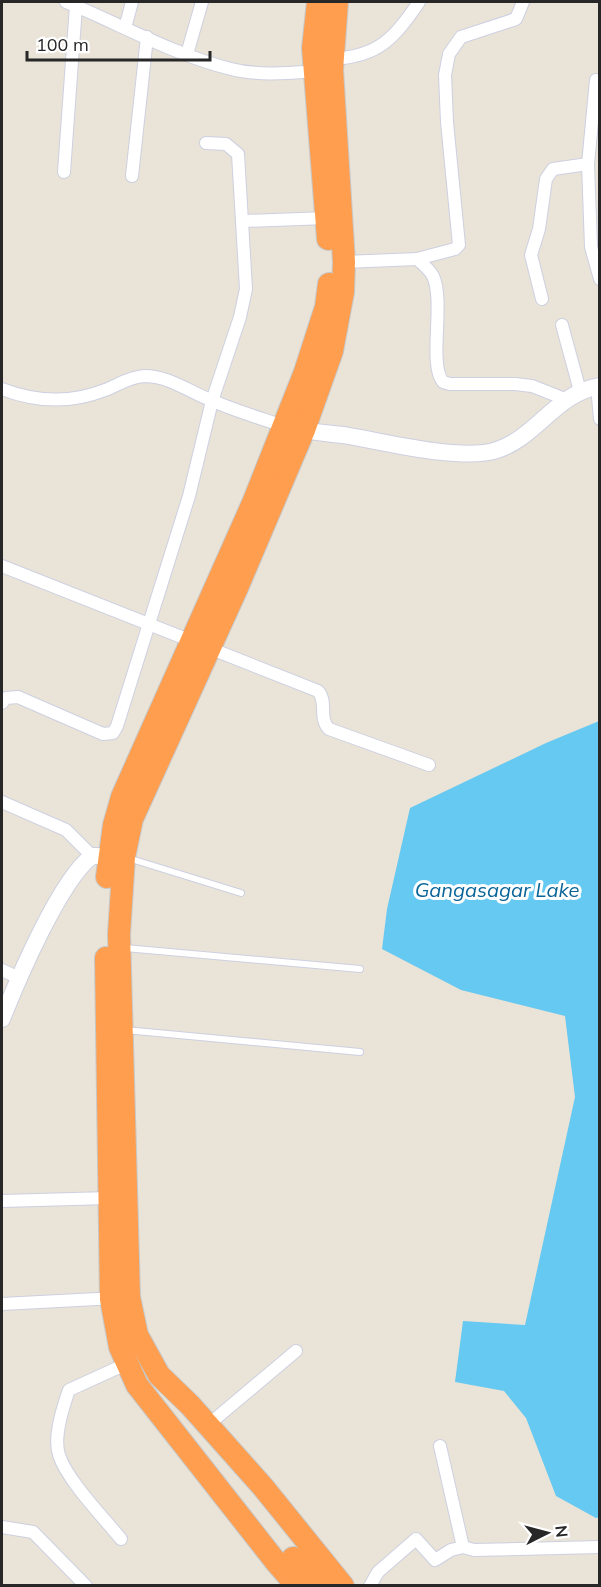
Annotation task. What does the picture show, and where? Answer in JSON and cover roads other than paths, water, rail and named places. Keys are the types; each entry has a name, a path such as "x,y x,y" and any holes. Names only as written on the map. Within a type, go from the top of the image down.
{"highway":[{"path":"318,2 313,48 326,67 344,262 343,292 332,351 253,503 200,646 122,797 114,825 109,856 105,931 109,1198 120,1298 131,1314 144,1351 159,1375 208,1425 263,1487 342,1586"},
{"path":"293,428 305,372 326,307 329,273 326,67 337,2"},
{"path":"109,856 119,948 124,1029 120,1298 115,1329 126,1364 137,1385 297,1586"},
{"path":"263,1487 289,1538 291,1556"},
{"path":"234,1508 278,1548 291,1556 317,1586"}],"street":[{"path":"125,28 132,2"},
{"path":"187,54 202,2"},
{"path":"64,172 71,4 187,54 232,70 250,73 326,67 372,52 398,31 420,2"},
{"path":"344,262 417,259 455,249 461,239 447,122 445,75 449,54 461,37 516,19 523,2"},
{"path":"132,176 147,37"},
{"path":"596,80 588,164 596,211 591,247 600,279"},
{"path":"2,703 6,698 18,697 103,734 113,733 150,626 189,496 212,401 240,317 246,289 244,221 238,154 226,144 206,143"},
{"path":"542,299 531,255 539,229 546,178 553,169 588,164"},
{"path":"244,221 327,218"},
{"path":"417,259 434,278 437,296 438,370 443,382 532,386 572,395"},
{"path":"562,325 572,395"},
{"path":"2,389 19,395 63,401 86,397 127,379 155,377 170,380 212,401 293,428 428,449 469,453 496,451 525,436 572,395 598,386 600,419"},
{"path":"2,566 318,691 321,695 324,724 329,729 429,765"},
{"path":"2,802 66,830 109,856"},
{"path":"2,1019 19,978 74,873 109,856"},
{"path":"2,970 19,978"},
{"path":"2,1201 109,1198"},
{"path":"2,1304 120,1298"},
{"path":"208,1425 296,1351"},
{"path":"121,1539 65,1468 58,1453 57,1441 69,1390 126,1364"},
{"path":"440,1446 463,1547"},
{"path":"2,1527 33,1532 86,1586"},
{"path":"370,1586 378,1572 416,1539 435,1560 451,1550 463,1547 474,1550 600,1547"}],"lane":[{"path":"109,856 241,893"},
{"path":"119,948 360,969"},
{"path":"124,1029 360,1052"}],"water":[{"name":"Gangasagar Lake","path":"599,721 600,1517 596,1518 556,1496 526,1418 504,1391 455,1382 463,1321 525,1325 575,1097 565,1016 461,990 382,949 387,909 410,808 546,743"}]}
